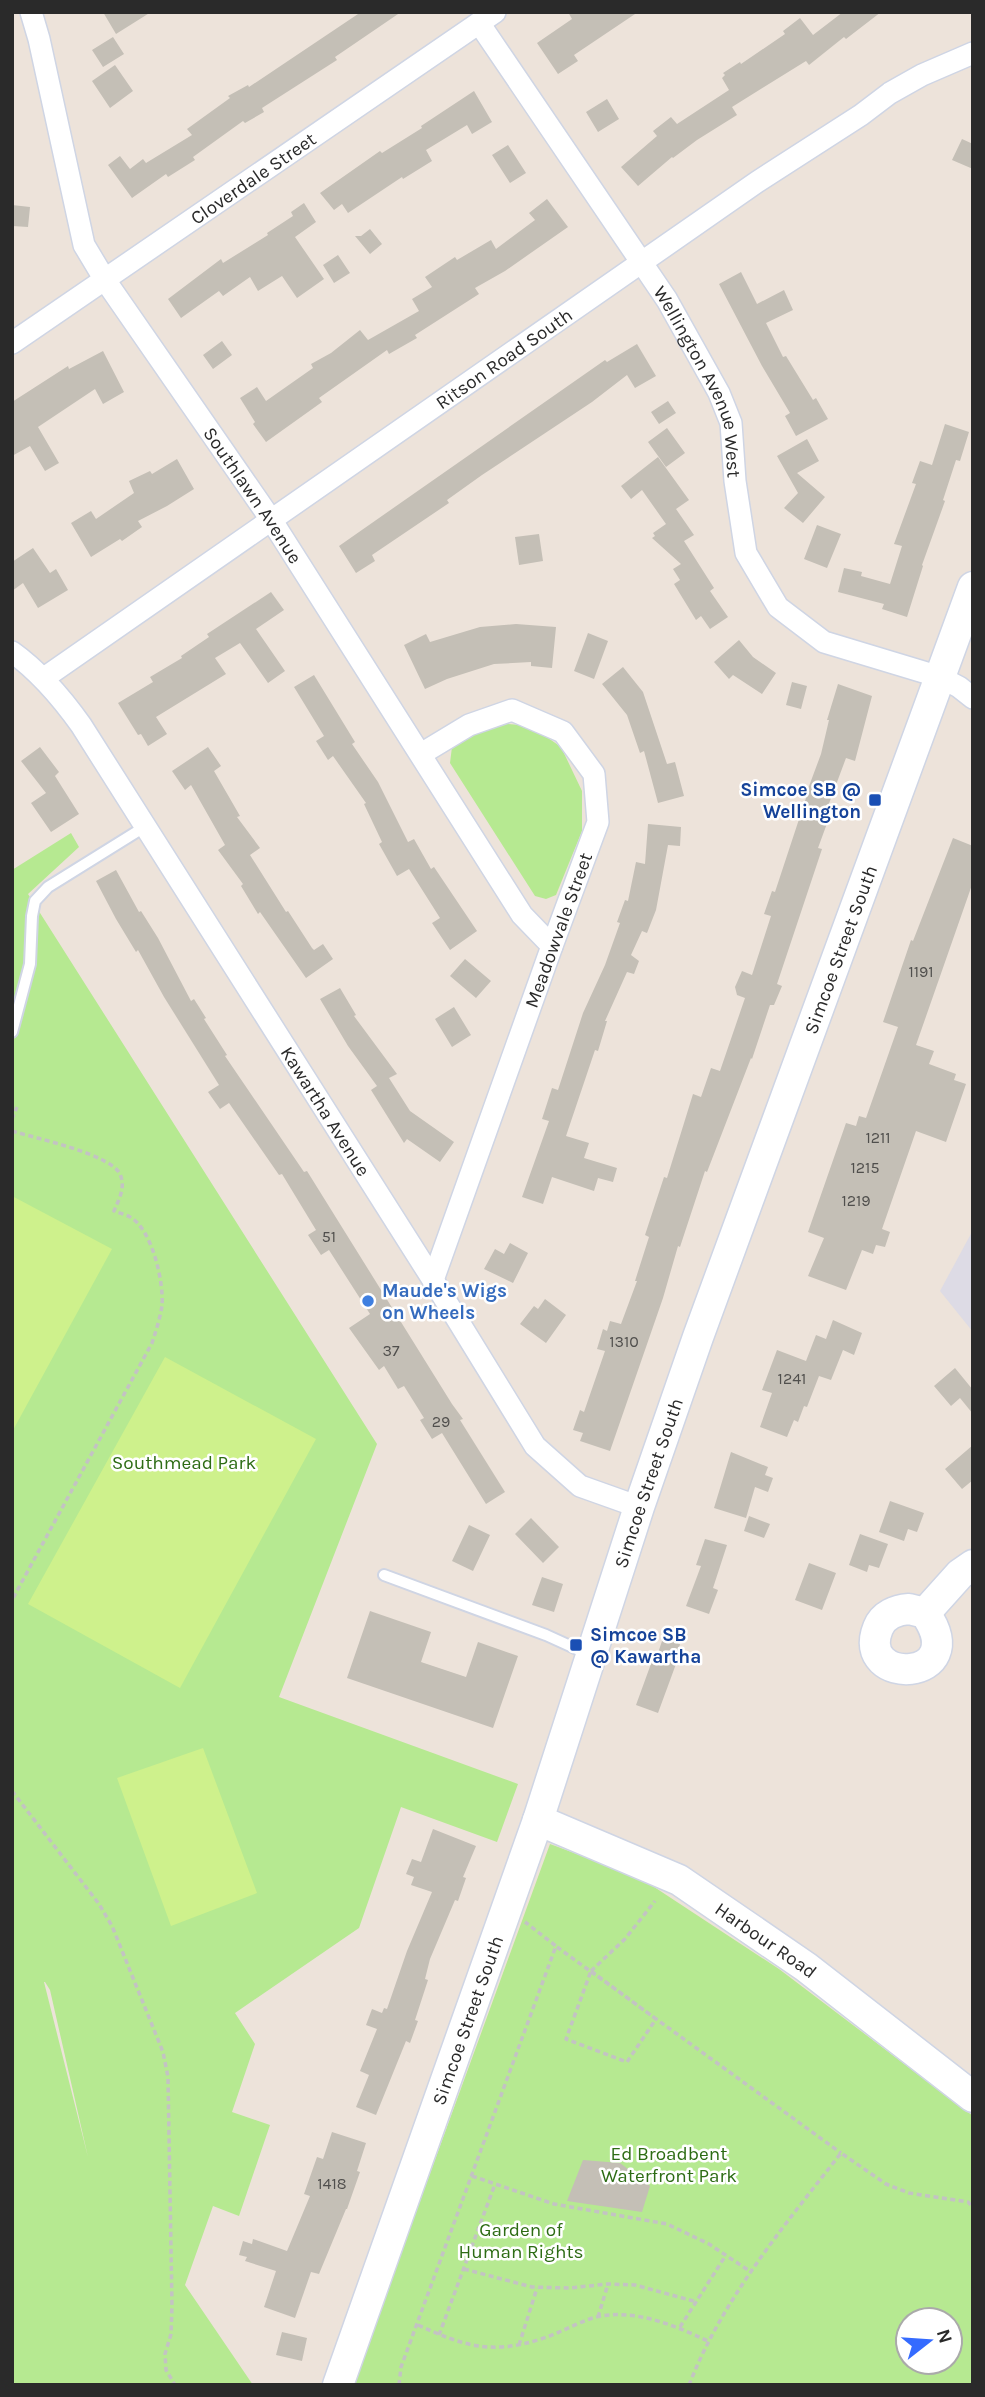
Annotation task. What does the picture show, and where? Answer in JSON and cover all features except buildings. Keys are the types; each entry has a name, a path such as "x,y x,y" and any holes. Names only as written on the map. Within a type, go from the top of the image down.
{"street":[{"name":"Southlawn Avenue","path":"31,12 84,245 105,280 272,521 522,915 552,946"},
{"name":"Cloverdale Street","path":"12,343 487,18"},
{"name":"Wellington Avenue West","path":"487,18 667,300 719,393 731,422 735,481 746,553 778,607 824,642 940,677 973,698"},
{"name":"Ritson Road South","path":"44,678 757,182 861,115 890,93 922,75 973,53"},
{"name":"Simcoe Street South","path":"338,2385 538,1820 639,1507 698,1337 973,587"},
{"name":"Kawartha Avenue","path":"12,652 44,678 81,725 433,1280 535,1446 580,1486 639,1507"},
{"name":"Meadowvale Street","path":"421,754 469,725 512,710 563,732 594,774 598,822 433,1280"},
{"path":"925,1613 960,1574 973,1565"},
{"name":"Harbour Road","path":"538,1820 679,1880 806,1967 973,2097"}],"lane":[{"path":"12,1032 30,964 35,901 48,887 146,826"},
{"path":"384,1574 547,1635 591,1655"}],"path":[{"path":"12,1119 17,1107"},
{"path":"12,1131 98,1157 115,1167 122,1181 122,1190 114,1211 132,1217 145,1235 156,1257 162,1305 152,1343 12,1600"},
{"path":"12,1791 99,1904 112,1926 163,2052 168,2077 172,2306 166,2371 175,2385"},
{"path":"655,1901 625,1939 591,1972 566,2039 627,2062 656,2019"},
{"path":"522,1920 886,2184 909,2193 968,2202 973,2207"},
{"path":"399,2385 401,2367 556,1946"},
{"path":"689,2385 731,2301 841,2153"},
{"path":"472,2176 554,2204 667,2224 726,2255 751,2272"},
{"path":"439,2335 495,2184"},
{"path":"680,2328 726,2255"},
{"path":"464,2269 537,2288 635,2284 697,2302"},
{"path":"598,2317 608,2284"},
{"path":"519,2345 537,2288"},
{"path":"417,2325 453,2341 483,2348 519,2345 598,2317 648,2318 680,2328 710,2342"}],"shaded area":[{"path":"973,1230 973,1332 940,1291"}],"green space":[{"path":"497,723 531,726 561,747 582,791 582,831 556,895 546,899 535,896 450,763 452,747"},
{"name":"Southmead Park","path":"71,833 79,847 28,894 377,1444 279,1697 518,1784 497,1842 401,1807 359,1928 235,2013 255,2044 232,2112 270,2125 239,2216 213,2206 185,2285 253,2385 12,2385 12,870","holes":["44,1982 50,1990 88,2157"]},
{"path":"12,1196 112,1249 12,1432"},
{"path":"165,1357 316,1439 180,1688 28,1604"},
{"path":"203,1748 257,1893 171,1926 117,1778"},
{"name":"Ed Broadbent Waterfront Park","path":"550,1844 639,1877 779,1969 973,2116 973,2385 353,2385"}],"place":[{"name":"Simcoe SB @ Wellington","path":"875,800"},
{"name":"Maude's Wigs on Wheels","path":"368,1301"},
{"name":"Simcoe SB @ Kawartha","path":"576,1645"}],"park label":[{"name":"Garden of Human Rights","path":"521,2240"}]}
